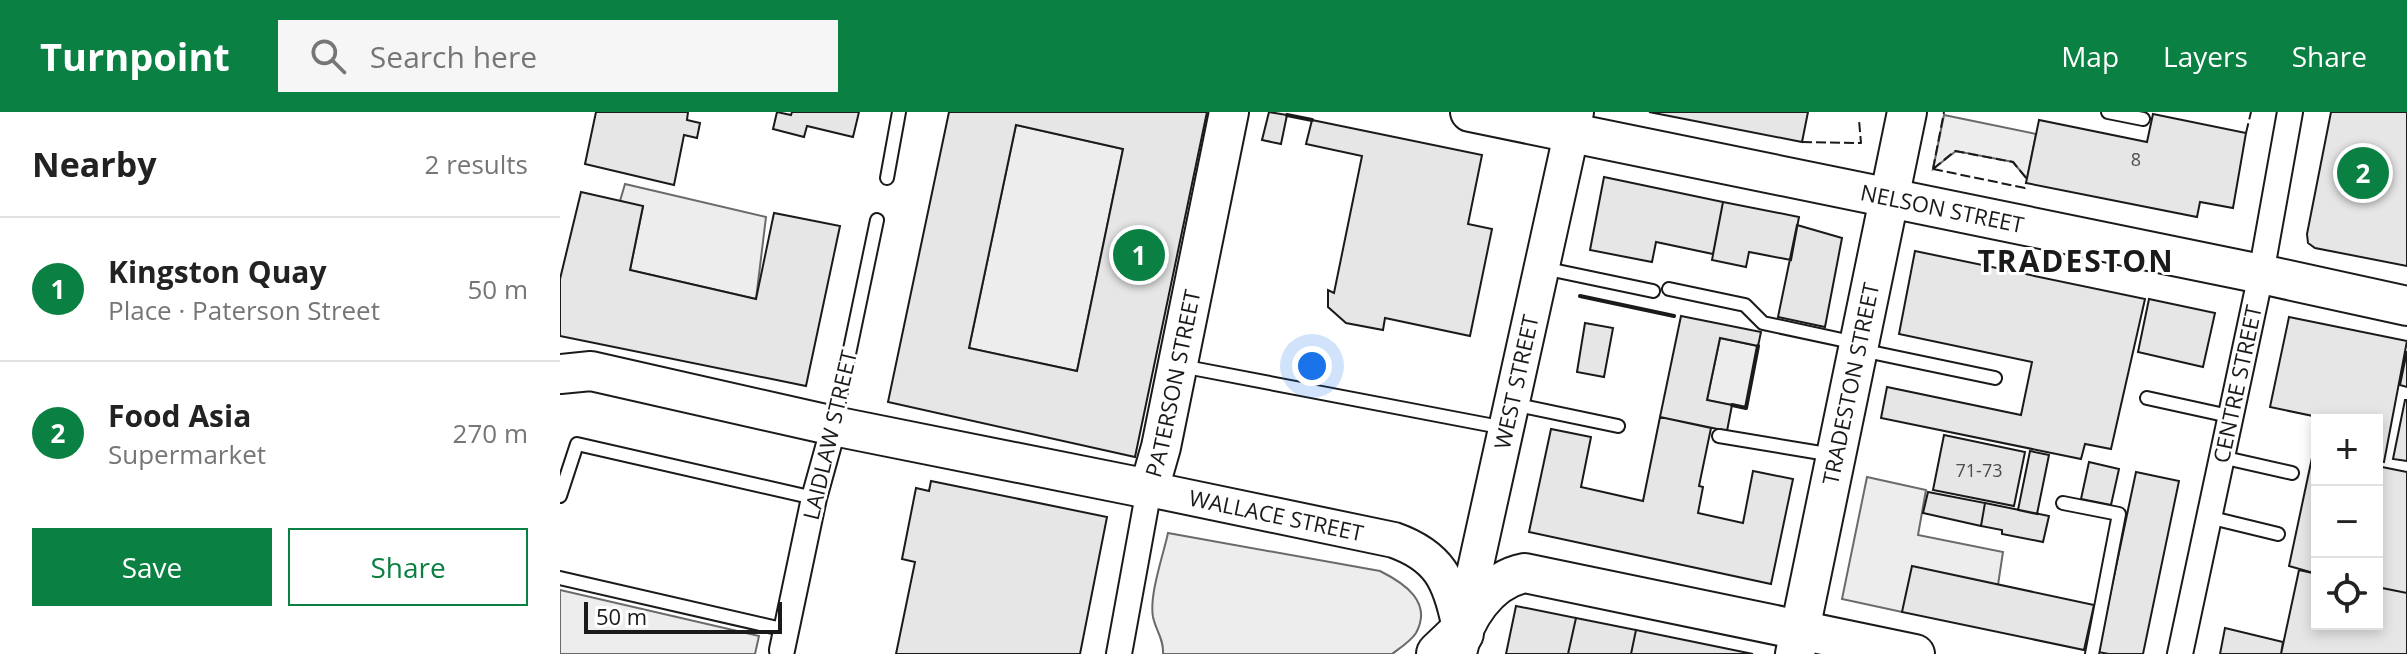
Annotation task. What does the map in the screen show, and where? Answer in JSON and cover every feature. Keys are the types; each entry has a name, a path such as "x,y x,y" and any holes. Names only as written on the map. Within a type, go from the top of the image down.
{"main road":[{"name":"PATERSON STREET","path":"1149,489 1161,447 1229,112"},
{"name":"NELSON STREET","path":"1470,112 1574,123 1889,198 2407,306"},
{"name":"TRADESTON STREET","path":"1797,642 1907,112"},
{"name":"WALLACE STREET","path":"570,370 1149,489"},
{"path":"1452,647 1480,602 1508,576 1525,573 1797,642 1915,654"}],"street":[{"name":"CENTRE STREET","path":"2180,654 2261,274 2290,112"},
{"name":"WEST STREET","path":"1452,647 1510,416 1574,123"},
{"name":"LAIDLAW STREET","path":"784,640 814,498 834,426"},
{"name":"WALLACE STREET","path":"1149,489 1412,546 1429,557 1445,577 1452,647"},
{"name":"PATERSON STREET","path":"1119,654 1149,489"}],"lane":[{"path":"887,178 899,112"},
{"path":"2108,112 2143,119"},
{"name":"LAIDLAW STREET","path":"834,426 877,220"},
{"path":"1542,268 1653,291"},
{"path":"1669,289 1745,305 1763,323 1995,378"},
{"path":"1178,365 1510,416 1618,426"},
{"path":"2147,398 2229,416"},
{"path":"1719,436 1836,456"},
{"path":"560,496 577,444 814,498"},
{"path":"2221,457 2292,473"},
{"path":"2063,503 2119,514 2092,654"},
{"path":"2208,517 2278,534"},
{"path":"560,578 784,640"}],"shaded area":[{"path":"1944,115 2036,134 2027,179 2013,162 1956,151 1933,169"},
{"path":"1016,125 1123,149 1077,371 969,348"},
{"path":"625,184 766,217 756,299 630,270 643,207 620,201"},
{"path":"1720,338 1758,346 1746,408 1707,400"},
{"path":"1867,477 1926,490 1918,535 2003,552 1998,585 1902,612 1842,599"},
{"path":"1168,533 1380,571 1398,581 1418,603 1421,612 1416,633 1392,654 1163,654 1152,608"},
{"path":"560,590 759,636 755,654 560,654"}],"building":[{"path":"596,112 688,112 687,120 700,123 697,138 684,135 674,185 585,164"},
{"path":"777,112 791,115 792,112 859,112 853,137 807,126 804,137 773,129"},
{"path":"949,112 1207,112 1135,457 888,402","holes":["1016,125 1123,149 1077,371 969,348"]},
{"path":"1269,112 1287,115 1281,144 1262,140"},
{"path":"1649,112 1808,112 1802,142"},
{"path":"2331,112 2407,112 2407,266 2315,248 2308,243 2307,234"},
{"path":"2153,114 2246,133 2233,208 2200,202 2197,217 2026,183 2039,120 2147,142"},
{"path":"1312,120 1482,155 1468,224 1492,229 1470,336 1385,318 1383,330 1346,323 1328,307 1328,290 1334,293 1362,156 1306,144"},
{"path":"1604,177 1723,202 1713,254 1656,242 1652,262 1590,250"},
{"path":"581,192 643,206 630,270 756,299 774,213 840,226 806,386 560,336 560,279"},
{"path":"1723,202 1799,217 1791,260 1749,252 1746,267 1712,260"},
{"path":"1797,225 1842,238 1825,327 1778,317"},
{"path":"1915,251 2145,299 2111,449 2085,444 2081,459 1881,418 1887,387 2021,415 2032,362 1899,334"},
{"path":"2149,299 2215,313 2203,367 2138,352"},
{"path":"1681,316 1761,332 1758,346 1720,338 1707,400 1732,405 1727,431 1660,417"},
{"path":"2289,317 2407,341 2384,462 2383,414 2311,416 2270,407"},
{"path":"1585,323 1613,328 1604,377 1577,372"},
{"path":"2407,351 2407,387 2400,385"},
{"path":"2407,400 2407,461 2393,459"},
{"path":"1660,417 1711,428 1699,486 1703,487 1698,513 1743,523 1753,471 1793,479 1771,584 1529,532 1551,429 1591,437 1581,487 1643,501"},
{"path":"1944,435 2025,452 2014,506 1933,490"},
{"path":"2030,451 2049,455 2037,514 2018,510"},
{"path":"2089,462 2119,469 2111,505 2081,499"},
{"path":"2311,462 2311,572 2289,566"},
{"path":"2383,467 2407,472 2407,593 2383,588"},
{"path":"2136,472 2179,481 2143,654 2109,654 2098,652"},
{"path":"931,481 1107,517 1080,654 896,654 915,562 902,559 916,488 929,491"},
{"path":"1928,492 1985,503 1981,526 1923,513"},
{"path":"1985,503 2049,516 2043,542 2002,534 2002,530 1981,526"},
{"path":"1912,566 2094,605 2084,650 1902,612"},
{"path":"2299,570 2311,573 2311,630 2383,630 2383,588 2407,593 2407,654 2281,654"},
{"path":"1516,606 1576,618 1568,654 1506,654"},
{"path":"1576,618 1636,630 1631,654 1568,654"},
{"path":"2225,628 2283,642 2281,654 2220,654"},
{"path":"1636,630 1753,654 1631,654"}],"fence":[{"path":"1933,169 1944,112"},
{"path":"2246,133 2251,112"},
{"path":"1802,142 1861,143 1859,120"},
{"path":"1933,169 1955,151 2013,162 2027,179"},
{"path":"1933,169 2025,188 2026,183"}],"wall":[{"path":"1287,115 1312,120"},
{"path":"1580,296 1674,316"},
{"path":"1732,405 1746,408 1758,346"}],"place":[{"name":"Food Asia","path":"2363,173"},
{"name":"Kingston Quay","path":"1139,255"}],"district":[{"name":"TRADESTON","path":"2076,262"}]}
